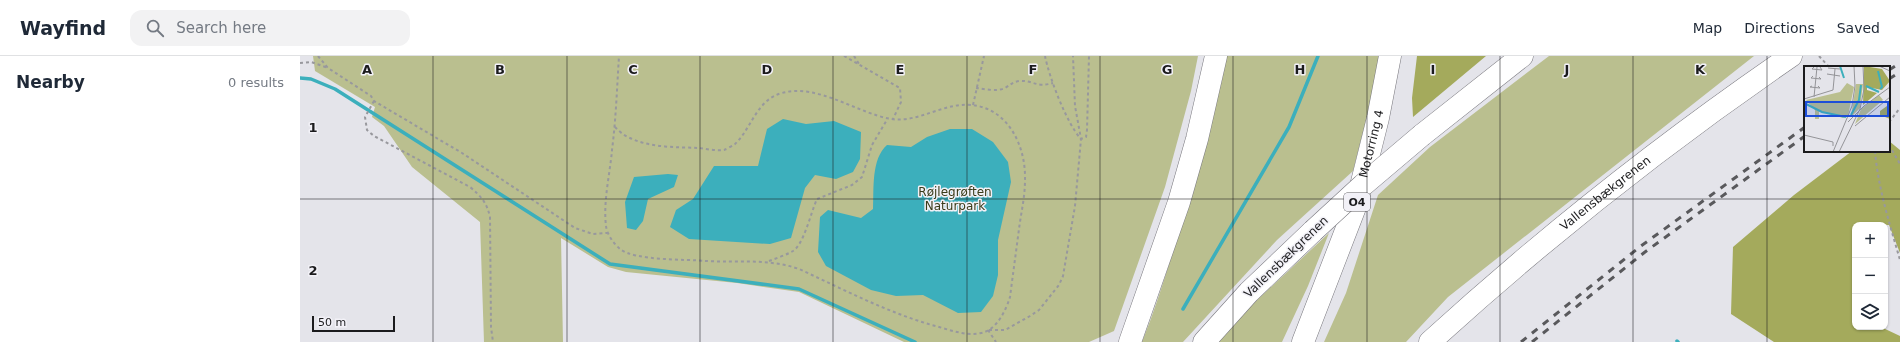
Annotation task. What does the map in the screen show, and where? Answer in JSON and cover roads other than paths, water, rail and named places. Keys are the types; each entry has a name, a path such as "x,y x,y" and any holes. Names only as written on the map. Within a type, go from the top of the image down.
{"highway":[{"path":"1130,342 1179,202 1197,139 1216,56"},
{"name":"Motorring 4","path":"1303,342 1357,202 1378,118 1390,56"},
{"name":"Vallensbækgrenen","path":"1204,342 1249,292 1363,185 1422,135 1522,56"},
{"name":"Vallensbækgrenen","path":"1430,342 1503,277 1621,180 1687,130 1791,56"}],"water":[{"path":"783,119 806,124 834,121 861,132 860,159 853,172 836,179 815,175 805,188 791,238 770,244 689,239 670,227 676,210 693,199 714,166 758,166 767,129"},
{"path":"950,129 972,129 993,142 1008,162 1011,182 998,240 998,275 993,296 981,312 958,313 923,295 896,296 871,290 826,266 818,252 820,217 828,210 861,218 873,209 874,175 878,158 887,145 911,147 927,137"},
{"path":"668,174 678,175 674,187 648,199 643,221 636,230 627,228 625,202 634,177"}],"waterway":[{"path":"1183,309 1289,127 1318,56"},
{"path":"300,78 311,79 335,89 610,264 799,289 915,342"}],"railway":[{"path":"1890,69 1900,63"},
{"path":"1890,78 1900,72"},
{"path":"1521,342 1641,246 1804,128"},
{"path":"1532,342 1645,252 1804,137"}],"park label":[{"name":"Røjlegrøften Naturpark","path":"955,199"}]}
